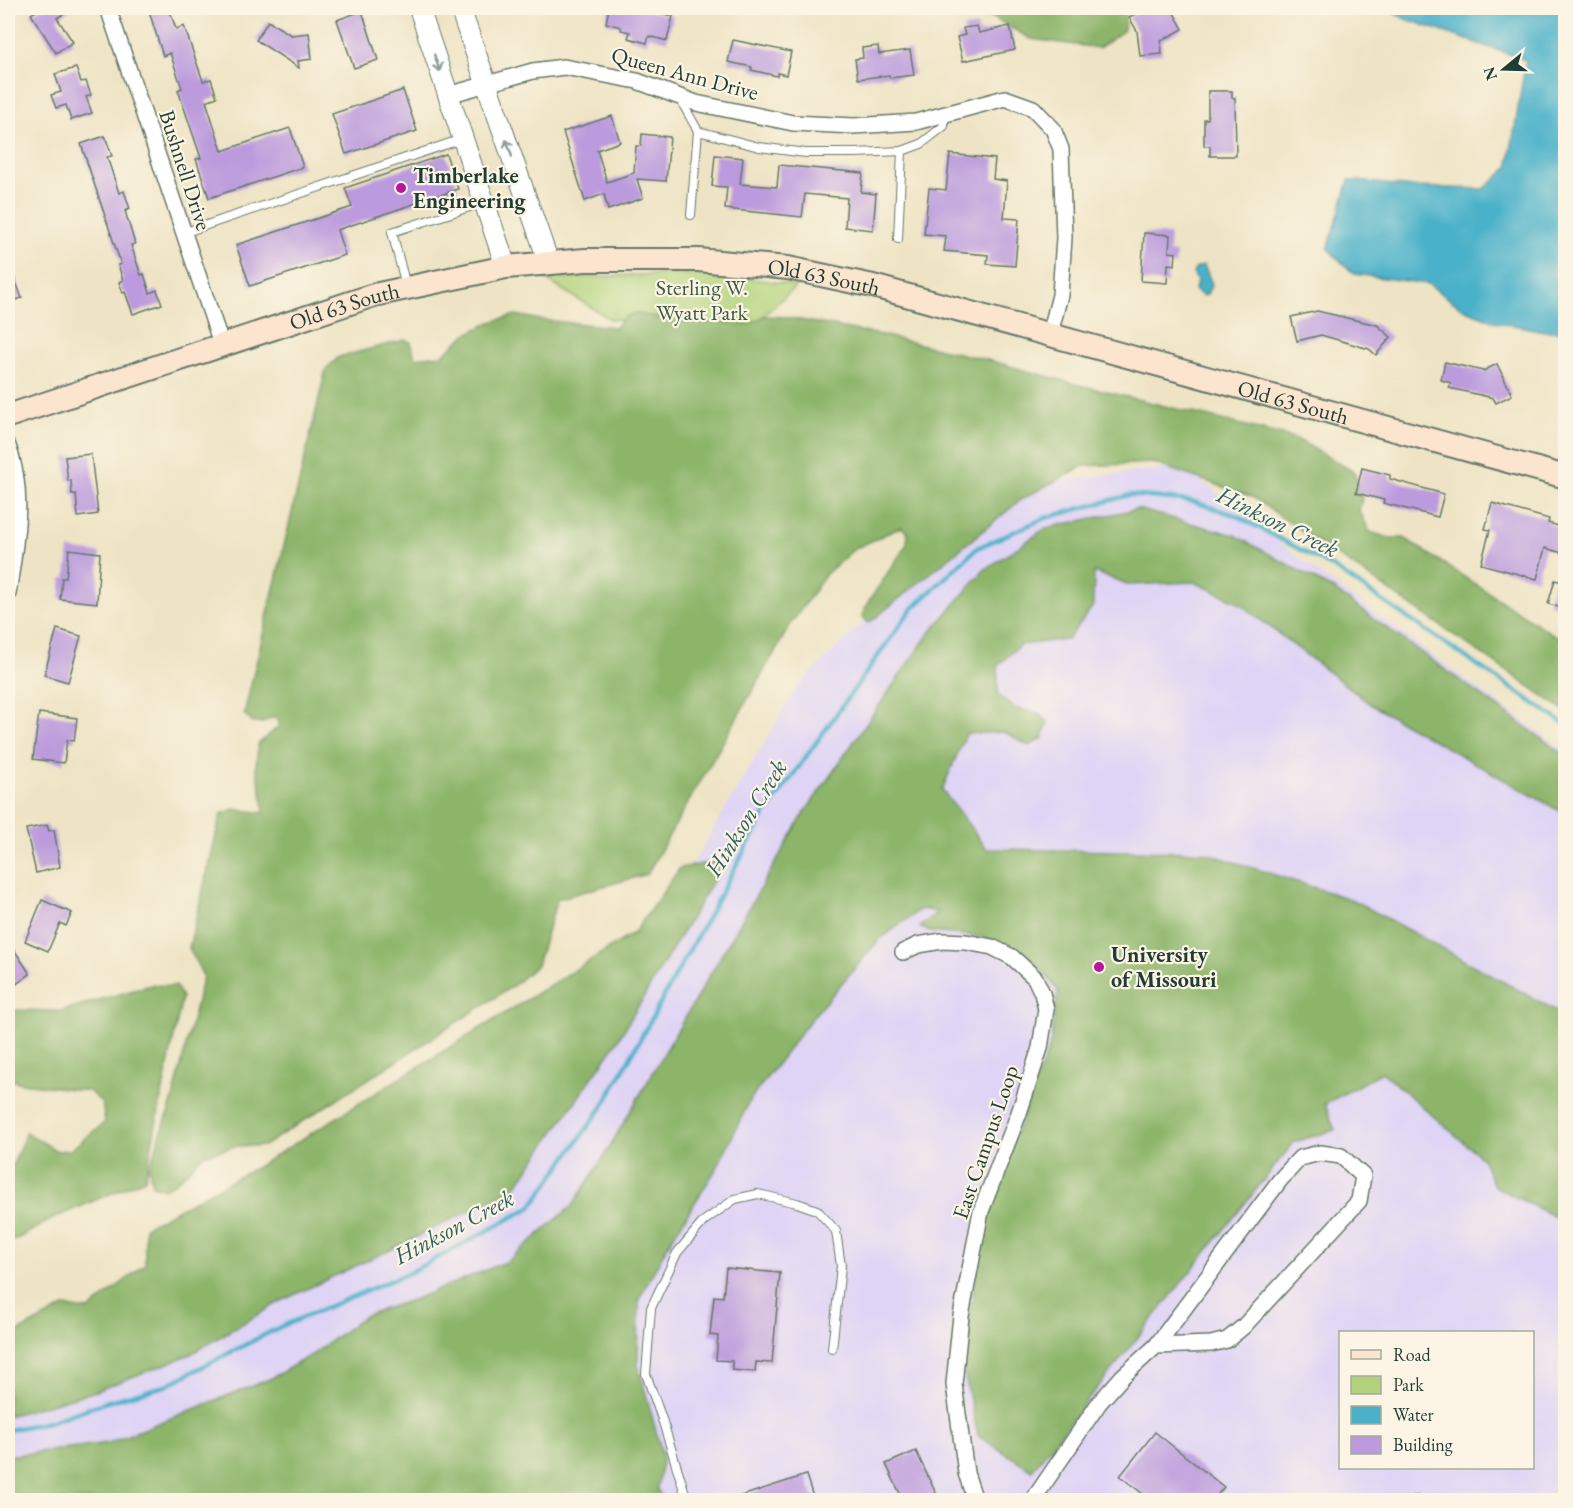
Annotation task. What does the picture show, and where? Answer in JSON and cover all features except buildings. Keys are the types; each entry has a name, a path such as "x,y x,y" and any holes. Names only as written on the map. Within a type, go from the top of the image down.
{"main road":[{"name":"Old 63 South","path":"8,416 374,295 407,287 506,267 549,263 585,260 698,260 788,268 873,286 1566,477"}],"street":[{"name":"Bushnell Drive","path":"108,8 222,346"},
{"path":"419,8 506,267"},
{"path":"460,8 549,263"},
{"name":"Queen Ann Drive","path":"448,95 533,71 564,67 637,81 696,103 793,123 854,126 916,122 1005,98 1033,108 1053,129 1061,149 1064,238 1059,294 1050,334"},
{"path":"8,446 17,479 19,502 18,526 8,594"},
{"name":"East Campus Loop","path":"903,952 918,945 942,941 966,942 992,947 1012,957 1035,978 1046,1009 1040,1048 1019,1113 981,1211 961,1316 954,1384 966,1473 975,1500"},
{"path":"1033,1500 1099,1403 1123,1376 1156,1346 1280,1180 1300,1158 1320,1153 1341,1155 1363,1176 1359,1201 1243,1327 1227,1340 1211,1344 1156,1346"}],"lane":[{"path":"680,98 698,131 691,215"},
{"path":"698,131 759,147 806,153 902,151 921,144 944,126 944,114"},
{"path":"183,233 462,139"},
{"path":"898,239 902,151"},
{"path":"407,287 392,232 483,202"},
{"path":"687,1500 646,1374 651,1308 677,1253 704,1221 735,1199 758,1194 818,1210 836,1231 841,1266 832,1348"}],"shaded area":[{"name":"University of Missouri","path":"1184,467 1320,574 1565,751 1565,1500 8,1500 8,1357 505,1183 797,687 1003,486"}],"green space":[{"path":"976,8 1126,8 1124,30 1099,48 1031,39"},
{"name":"Sterling W. Wyatt Park","path":"688,273 797,285 750,328 610,319 545,279"},
{"path":"634,313 681,322 750,324 765,316 784,317 881,335 1295,438 1354,472 1362,498 1359,510 1370,532 1389,538 1404,538 1565,642 1565,711 1252,497 1153,463 1083,466 1022,499 869,623 862,616 867,604 907,544 908,533 901,527 854,549 826,574 792,622 647,874 557,899 537,965 513,986 264,1146 236,1146 203,1155 181,1178 165,1189 152,1185 149,1168 173,1099 203,976 189,948 221,814 234,809 264,813 256,766 258,744 278,727 278,719 271,718 262,723 253,723 244,714 326,369 339,357 405,340 411,342 415,358 442,355 467,334 491,322 516,315 541,320 615,327 625,317"},
{"path":"1137,509 1235,535 1332,589 1565,755 1565,814 1373,706 1236,601 1194,582 1130,585 1094,572 1093,606 1068,639 1020,645 998,665 998,695 1016,709 1038,713 1048,722 1043,738 1029,746 1004,732 966,734 942,790 987,849 1203,852 1353,900 1566,1016 1565,1222 1494,1186 1482,1158 1382,1072 1325,1104 1335,1130 1294,1142 1032,1470 978,1436 962,1363 985,1213 1050,1045 1058,990 1033,960 982,937 930,932 920,927 938,912 921,909 879,940 811,1019 750,1100 717,1168 669,1243 639,1299 638,1365 663,1457 657,1488 663,1500 8,1500 8,1456 108,1443 272,1378 313,1354 366,1315 415,1299 508,1261 573,1205 603,1158 805,812 928,635 983,571 1046,528"},
{"path":"721,861 719,871 615,1045 515,1188 281,1301 189,1355 96,1391 8,1416 8,1336 64,1307 89,1310 145,1264 145,1227 257,1167 634,933 680,868"},
{"path":"151,985 176,986 182,997 145,1179 56,1217 8,1244 8,1177 26,1132 57,1151 70,1150 105,1122 102,1103 89,1091 21,1083 8,1079 8,1010 61,1011"}],"water":[{"path":"1388,8 1565,8 1566,327 1559,331 1544,331 1497,322 1463,309 1428,284 1354,274 1328,249 1349,180 1413,187 1484,189 1508,168 1526,60 1403,18"},
{"path":"1204,265 1212,284 1207,294 1203,296 1195,290 1197,281 1193,273 1196,268"}],"waterway":[{"name":"Hinkson Creek","path":"8,1430 49,1422 106,1402 165,1386 280,1327 411,1272 531,1207 605,1103 763,817 910,611 977,548 1045,518 1130,495 1191,501 1235,515 1331,566 1566,725"}],"place":[{"name":"Timberlake Engineering","path":"401,188"},
{"name":"University of Missouri","path":"1099,967"}]}
